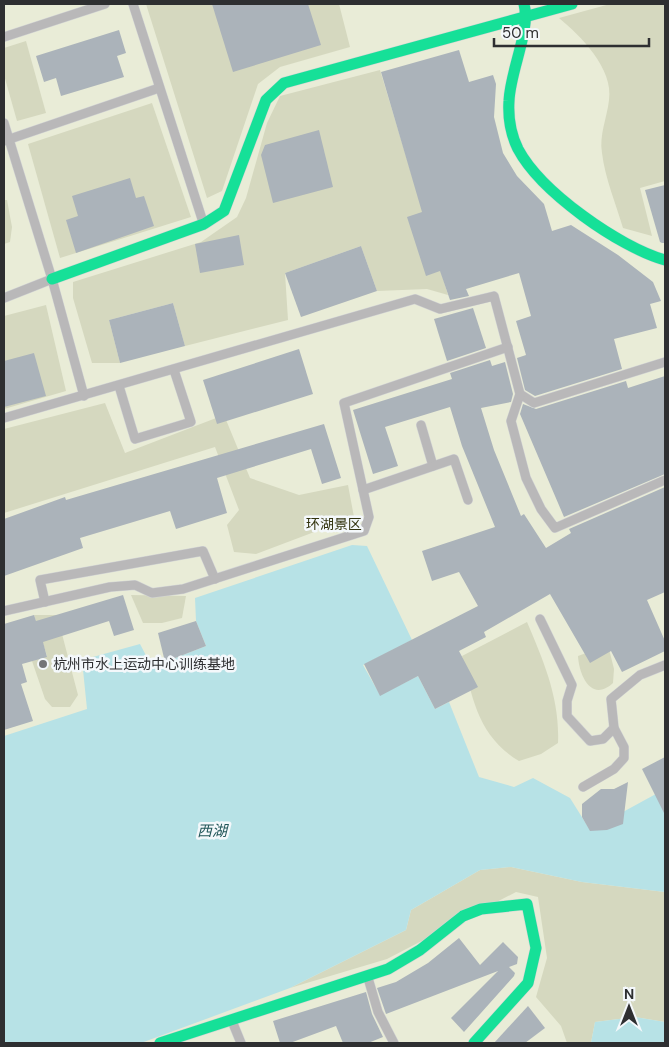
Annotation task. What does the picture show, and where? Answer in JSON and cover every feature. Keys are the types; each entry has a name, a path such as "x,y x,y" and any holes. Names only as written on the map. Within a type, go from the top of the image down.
{"street":[{"path":"524,4 527,16 510,100 510,127 515,144 530,168 580,214 609,234 665,260"},
{"path":"52,279 204,224 224,211 266,100 284,83 572,4"},
{"path":"160,1043 232,1018 388,969 420,950 463,916 481,909 527,904 536,948 528,983 474,1043"}],"lane":[{"path":"4,37 105,4"},
{"path":"132,4 204,224"},
{"path":"6,140 159,88"},
{"path":"4,123 6,140 52,279 84,396"},
{"path":"4,298 52,279"},
{"path":"4,418 415,299 440,309 494,296 520,394 511,421 526,478 541,509 555,528 665,480"},
{"path":"4,611 110,587 135,584 152,593 183,589 364,531 369,517 344,403 508,347"},
{"path":"520,394 534,403 665,362"},
{"path":"119,386 135,439 191,422 174,370"},
{"path":"421,425 433,466"},
{"path":"363,490 454,459 468,500"},
{"path":"45,602 40,580 203,550 215,579"},
{"path":"540,619 572,685 567,701 567,716 590,741 604,739 614,728"},
{"path":"583,787 614,769 624,758 624,747 614,728 611,699 640,676 665,665"},
{"path":"367,975 378,1012 394,1043"},
{"path":"232,1018 241,1043"}],"green space":[{"name":"环湖景区","path":"4,4 665,4 665,1043 4,1043"},
{"path":"146,4 339,4 350,47 280,67 258,84 222,191 207,198"},
{"path":"610,4 665,4 665,181 640,188 652,236 623,228 608,181 601,146 609,100 606,76 594,54 559,18"},
{"path":"26,41 46,113 17,121 4,75 4,48"},
{"path":"380,70 448,295 427,289 377,291 361,246 285,273 288,320 185,346 173,303 109,320 120,363 92,363 73,298 73,282 201,242 237,217 246,198 267,123 280,96"},
{"path":"152,103 191,217 60,258 28,144"},
{"path":"4,200 7,200 12,227 10,242 4,244"},
{"path":"46,305 66,391 4,409 4,316"},
{"path":"105,403 125,453 224,415 250,478 299,495 348,485 354,517 256,554 234,552 227,525 239,510 215,447 4,513 4,429"},
{"path":"131,595 186,596 182,618 162,623 143,623"},
{"path":"34,615 57,615 78,695 70,707 52,707 45,699 32,661 47,656"},
{"path":"527,622 545,666 554,696 558,743 541,754 519,761 494,740 479,716 462,656"},
{"path":"608,645 614,669 613,683 598,690 588,684 584,678 578,656"},
{"path":"511,867 582,882 665,892 665,1022 635,1017 595,1022 591,1043 567,1043 561,1026 536,997 547,958 538,897 516,892 387,959 290,988 406,930 411,910 480,870"}],"water":[{"name":"西湖","path":"352,545 367,546 412,640 363,665 380,695 418,676 435,709 449,702 479,777 514,787 533,778 570,798 590,830 665,789 665,892 582,882 511,867 480,870 411,910 406,930 290,988 141,1043 4,1043 4,736 87,709 82,660 140,644 152,667 206,646 196,621 195,598"},
{"path":"635,1017 665,1022 665,1043 591,1043 595,1022"}],"building":[{"path":"212,4 308,4 321,45 233,72"},
{"path":"119,30 126,53 117,56 124,77 61,96 56,78 44,82 36,56"},
{"path":"459,50 469,82 493,75 496,84 494,117 503,153 517,176 544,204 552,231 571,225 618,255 653,282 661,301 650,304 657,328 614,339 622,369 535,396 525,390 517,358 526,355 516,321 531,316 519,273 466,289 469,296 450,300 440,271 426,276 407,217 422,212 381,72"},
{"path":"319,130 333,187 273,203 261,155 265,145"},
{"path":"130,178 136,198 144,196 154,226 76,253 66,220 78,216 72,196"},
{"path":"665,185 665,243 662,243 660,242 645,190"},
{"path":"239,235 244,265 200,273 195,244"},
{"path":"361,246 377,291 301,317 285,273"},
{"path":"173,303 185,346 120,363 109,320"},
{"path":"473,308 486,348 447,361 434,319"},
{"path":"299,349 313,394 217,424 203,380"},
{"path":"34,353 46,396 4,407 4,361"},
{"path":"490,360 492,366 505,362 513,394 511,402 481,408 494,450 521,516 524,514 546,548 571,533 569,529 665,487 665,592 647,600 665,641 665,651 622,672 611,651 590,663 550,594 484,632 486,637 459,651 478,687 435,709 418,676 380,696 364,664 478,606 459,572 432,581 422,551 495,527 462,446 450,407 385,427 398,466 373,474 353,410 452,379 450,373"},
{"path":"665,376 665,474 564,517 520,414 523,404 536,409 626,381 628,388"},
{"path":"324,424 341,478 322,484 311,449 217,478 227,513 176,529 170,511 80,538 83,548 4,576 4,519 65,497 66,500"},
{"path":"123,595 134,630 114,636 109,621 43,642 47,657 22,664 27,682 21,684 33,721 4,730 4,624 34,615 36,621"},
{"path":"196,621 206,646 165,662 158,633"},
{"path":"665,757 665,815 642,769"},
{"path":"628,782 623,824 607,830 590,831 582,817 582,804 601,789 614,789"},
{"path":"459,938 480,965 503,942 518,957 517,964 509,967 515,973 514,976 464,1032 451,1018 498,971 386,1014 377,988 396,982 428,963"},
{"path":"366,992 372,1014 383,1037 368,1043 343,1043 336,1026 290,1043 280,1043 273,1021"},
{"path":"528,1006 545,1028 525,1043 494,1043"}],"traffic: fast":[{"path":"524,4 525,26 510,89 509,101 511,126 518,149 529,166 544,183 583,216 604,231 626,243 665,260"},
{"path":"52,279 204,224 224,211 266,100 284,83 572,4"},
{"path":"160,1043 388,969 420,950 463,916 481,909 527,904 536,948 528,983 474,1043"}],"place":[{"name":"杭州市水上运动中心训练基地","path":"43,664"}]}
